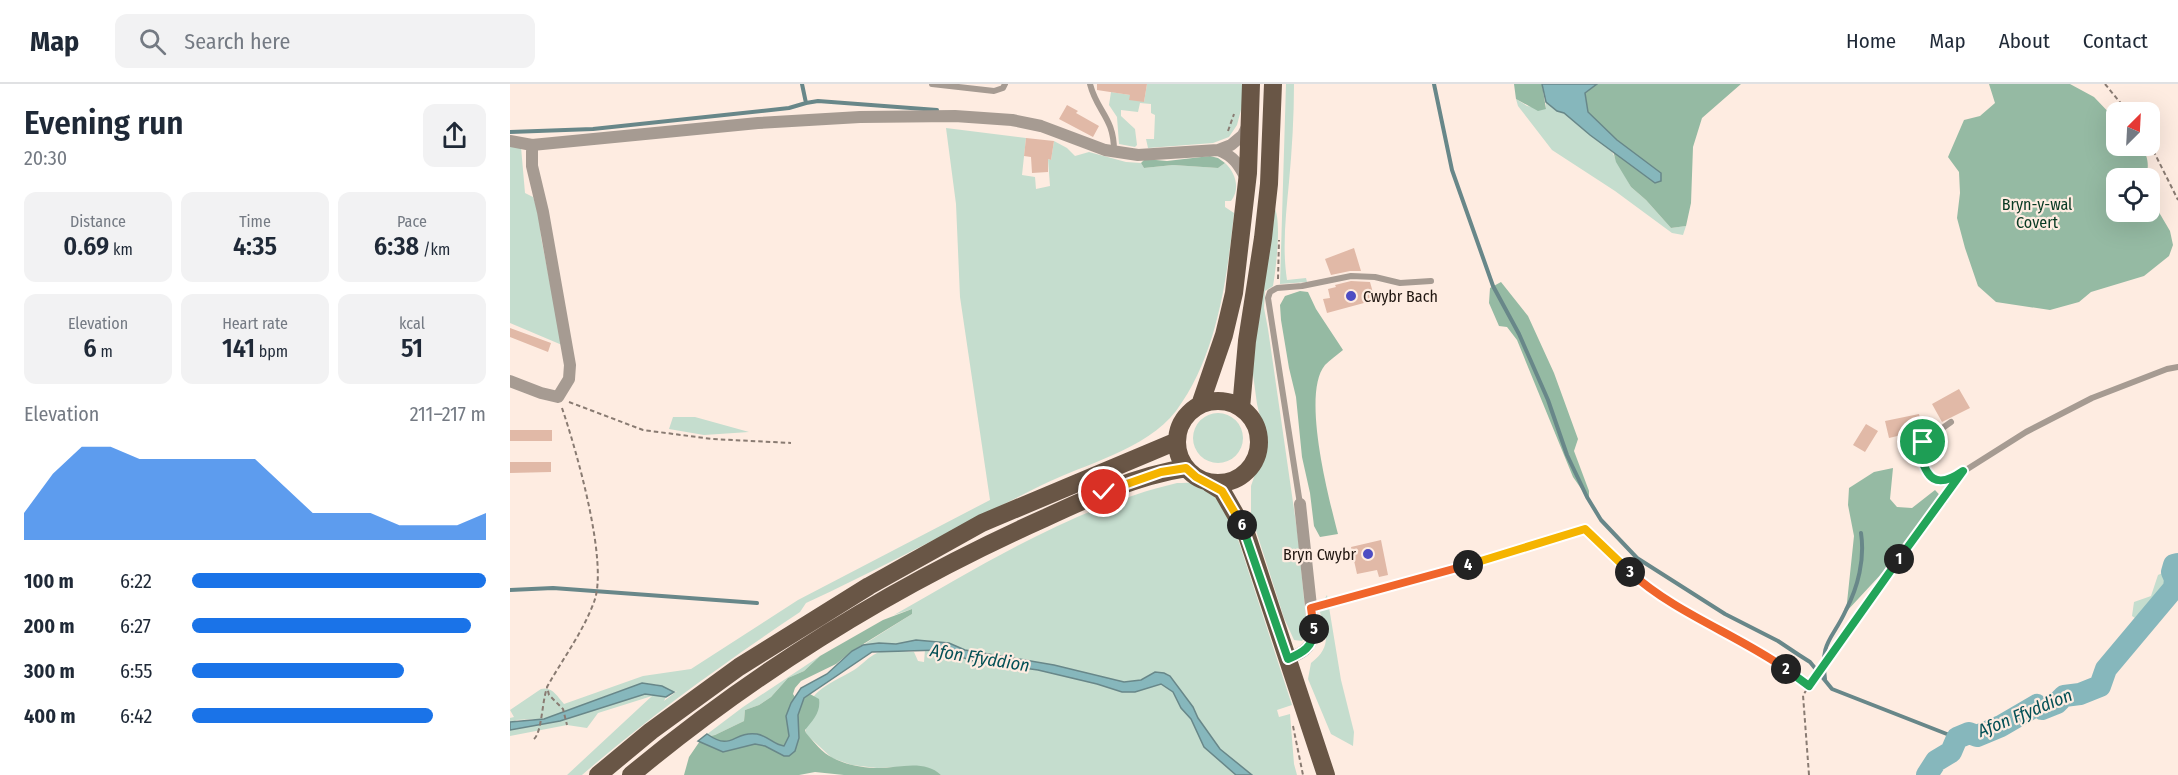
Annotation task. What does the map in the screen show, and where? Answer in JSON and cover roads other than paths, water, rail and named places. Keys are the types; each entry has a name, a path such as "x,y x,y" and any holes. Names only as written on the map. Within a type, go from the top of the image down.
{"main road":[{"path":"1200,405 1224,335 1234,294 1247,180 1251,84"},
{"path":"1240,408 1268,194 1273,84"},
{"path":"1209,483 1226,483 1239,477 1254,461 1258,449 1258,435 1251,418 1240,408 1227,402 1213,401 1200,405 1184,418 1179,427 1177,441 1179,456 1186,468 1196,477 1222,491 1246,533"},
{"path":"598,775 651,731 739,667 869,586 982,523 1177,441"},
{"path":"632,775 727,699 839,626 955,561 1017,530 1104,492 1161,472 1186,468"},
{"path":"1239,477 1246,533 1326,775"}],"street":[{"path":"510,141 532,145 758,123 860,117 955,116 1012,120 1031,124 1114,151 1138,155 1218,150 1231,145 1243,135 1251,119"},
{"path":"510,381 558,397 565,390 569,379 570,365 543,212 532,166 532,145"},
{"path":"1218,150 1228,154 1237,162 1247,180"},
{"path":"1288,659 1304,652 1314,634 1300,504"}],"lane":[{"path":"932,84 994,91 1003,88 1005,84"},
{"path":"1089,84 1108,118 1114,135 1114,151"},
{"path":"1300,504 1268,298 1270,292 1277,288 1302,286 1351,276 1400,283 1431,281"},
{"path":"1952,422 1931,435 1923,442 1919,450 1926,472 1935,479 1944,481 1950,480 2026,432 2092,398 2167,369 2178,367"}],"water":[{"path":"1542,84 1597,84 1585,93 1588,112 1617,140 1661,173 1661,181 1655,183 1564,113 1557,111 1546,102"},
{"path":"916,640 949,643 965,650 1054,665 1124,682 1141,680 1155,672 1164,673 1170,676 1193,707 1220,749 1252,775 1236,775 1204,747 1191,719 1181,708 1173,692 1161,684 1135,692 1122,692 1038,670 973,661 940,650 872,652 804,698 798,715 799,738 795,751 789,756 755,744 723,752 698,741 707,734 722,741 728,741 742,735 757,734 784,746 789,736 786,716 801,688 827,674 852,651 863,645 896,644"},
{"path":"642,683 662,686 674,692 666,697 645,694 560,721 510,730 510,722 544,719"}],"waterway":[{"path":"510,132 593,129 789,108 806,103 802,84"},
{"path":"1434,84 1452,170 1493,286 1519,334 1548,400 1567,455 1601,520 1637,558 1725,614 1778,641 1810,662 1832,689 1957,738"},
{"path":"806,103 818,101 937,110"},
{"path":"1825,679 1826,648 1850,601 1860,573 1861,533"},
{"name":"Afon Ffyddion","path":"1927,775 1936,761 1951,752 1957,738 1969,733 1977,736 2001,726 2037,705 2042,709 2057,703 2064,696 2080,694 2100,686 2106,669 2174,588 2175,579 2172,572 2174,565 2178,564"},
{"path":"510,590 553,588 757,603"}],"place":[{"name":"Cwybr Bach","path":"1351,296"},
{"name":"Bryn Cwybr","path":"1368,554"}],"park label":[{"name":"Bryn-y-wal Covert","path":"2037,213"}]}
